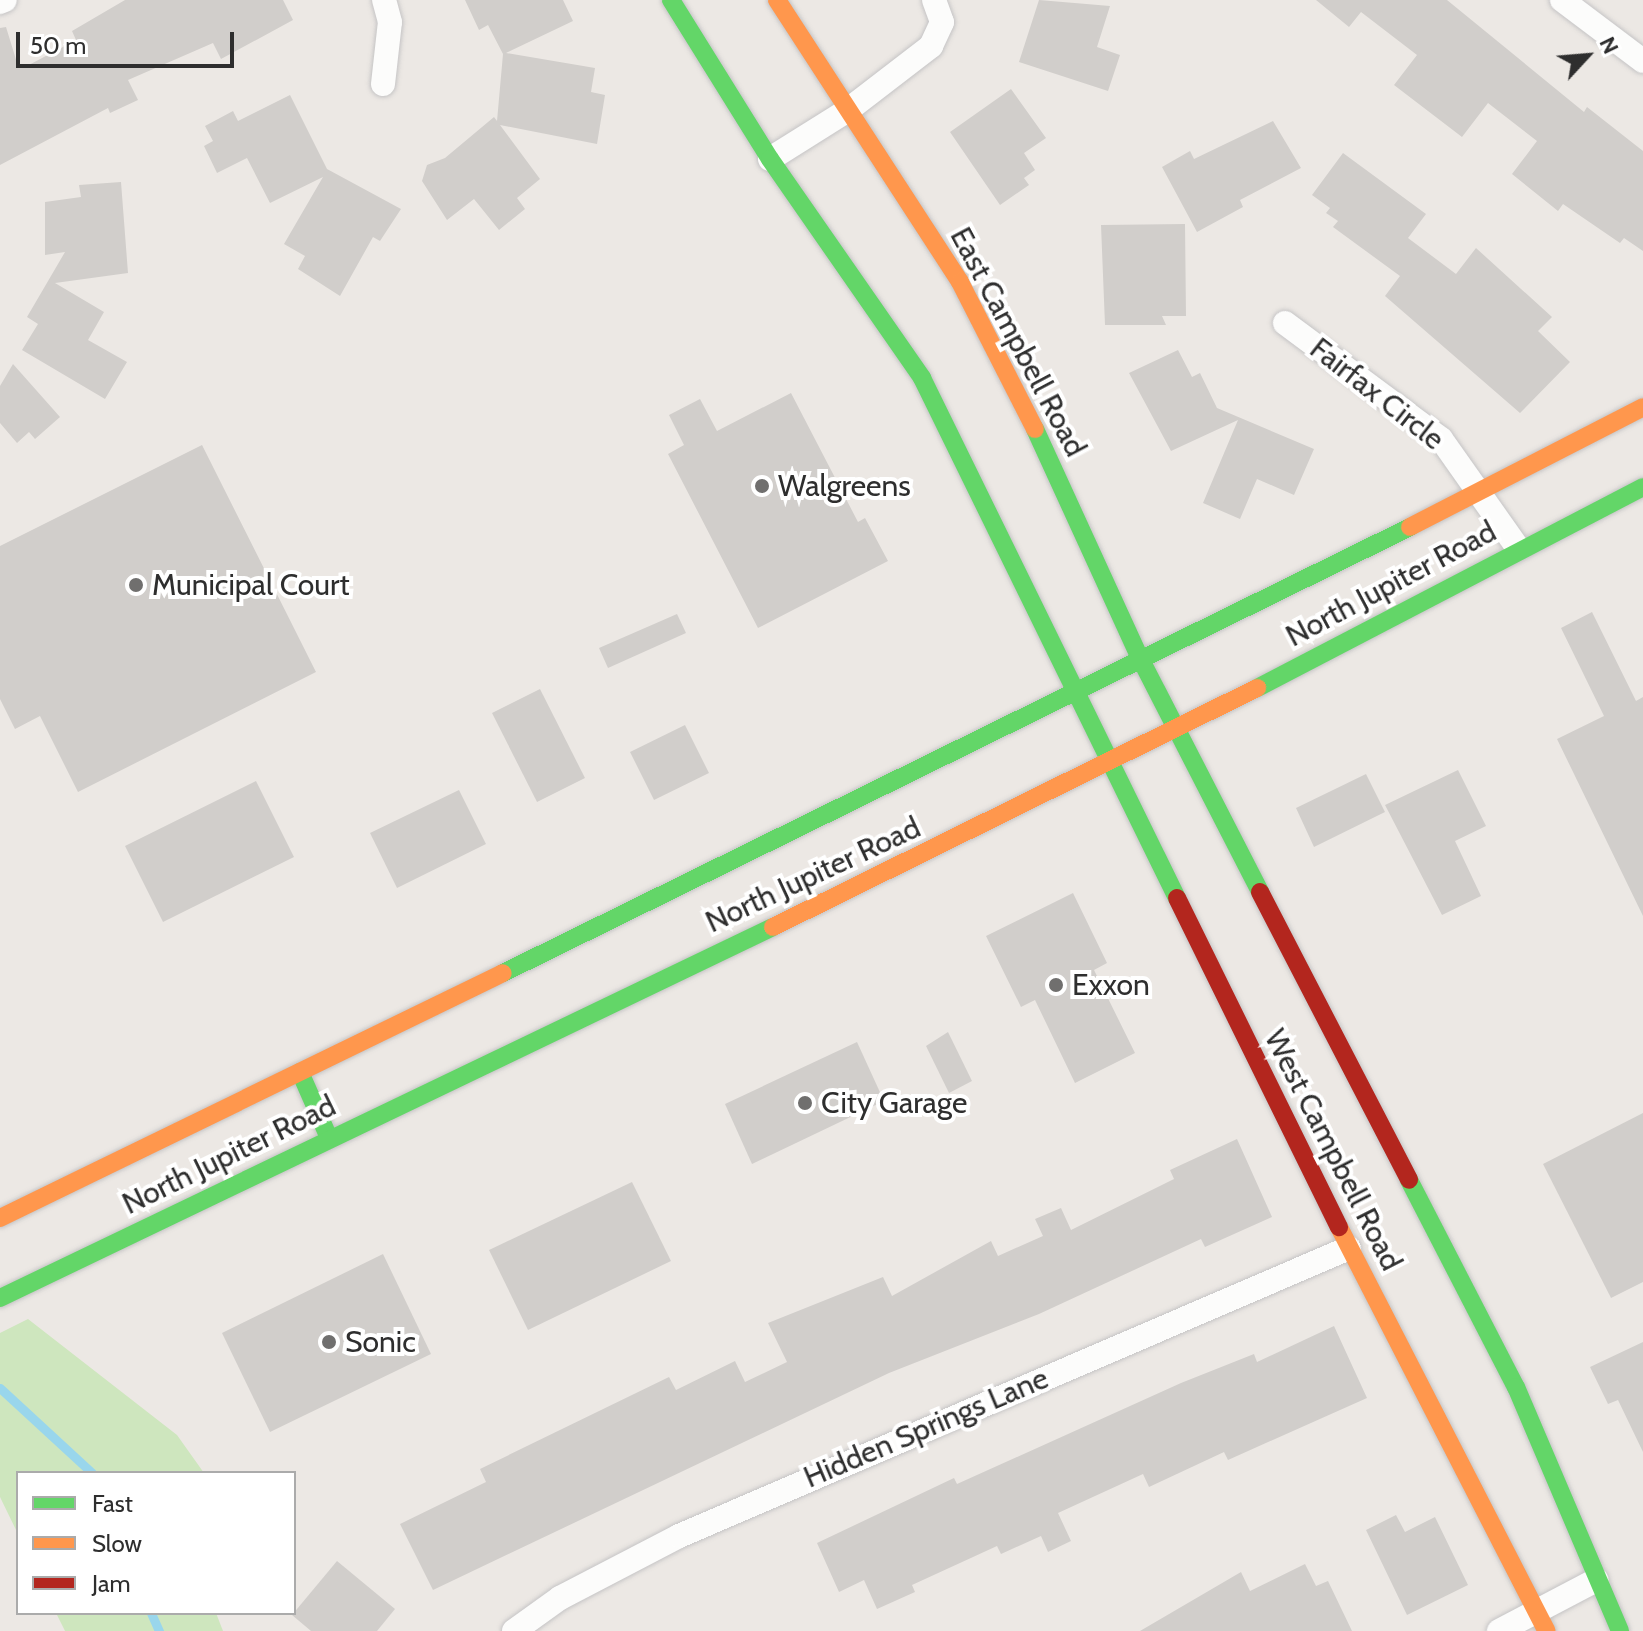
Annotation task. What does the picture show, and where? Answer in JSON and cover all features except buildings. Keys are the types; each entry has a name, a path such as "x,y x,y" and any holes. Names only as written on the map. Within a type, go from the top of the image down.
{"main road":[{"path":"671,0 770,159 922,378 1017,560 1073,692"},
{"name":"East Campbell Road","path":"777,0 960,282 1141,660 1177,728"},
{"name":"North Jupiter Road","path":"0,1218 1073,692 1295,587 1479,488 1643,407"},
{"name":"North Jupiter Road","path":"0,1298 1110,765 1518,548 1643,487"},
{"name":"West Campbell Road","path":"1073,692 1349,1248 1543,1622"},
{"name":"West Campbell Road","path":"1177,728 1516,1387 1620,1631"},
{"path":"300,1072 329,1138"}],"street":[{"path":"383,84 390,22 384,0"},
{"path":"770,159 848,110 931,46 942,22 934,0"},
{"path":"1562,0 1643,61"},
{"name":"Fairfax Circle","path":"1285,323 1441,439 1479,488 1518,548"},
{"name":"Hidden Springs Lane","path":"514,1631 560,1598 679,1536 1349,1248"},
{"path":"1499,1631 1543,1622 1596,1580"}],"green space":[{"path":"28,1319 177,1435 203,1471 16,1471 16,1530 0,1497 0,1333"},
{"path":"57,1615 217,1615 223,1631 65,1631"}],"waterway":[{"path":"0,1388 90,1471"},
{"path":"152,1615 159,1631"}],"traffic: fast":[{"path":"671,0 770,159 922,378 1177,898"},
{"path":"1035,429 1141,660 1260,892"},
{"path":"1257,688 1643,487"},
{"path":"503,973 1410,527"},
{"path":"0,1298 773,927"},
{"path":"300,1072 329,1138"},
{"path":"1409,1180 1516,1387 1620,1631"}],"traffic: slow":[{"path":"777,0 960,282 1035,429"},
{"path":"1410,527 1643,407"},
{"path":"773,927 1257,688"},
{"path":"0,1218 503,973"},
{"path":"1339,1227 1547,1631"}],"traffic: jam":[{"path":"1260,892 1409,1180"},
{"path":"1177,898 1339,1227"}],"place":[{"name":"Walgreens","path":"762,486"},
{"name":"Municipal Court","path":"136,585"},
{"name":"Exxon","path":"1056,985"},
{"name":"City Garage","path":"805,1103"},
{"name":"Sonic","path":"329,1342"}]}
